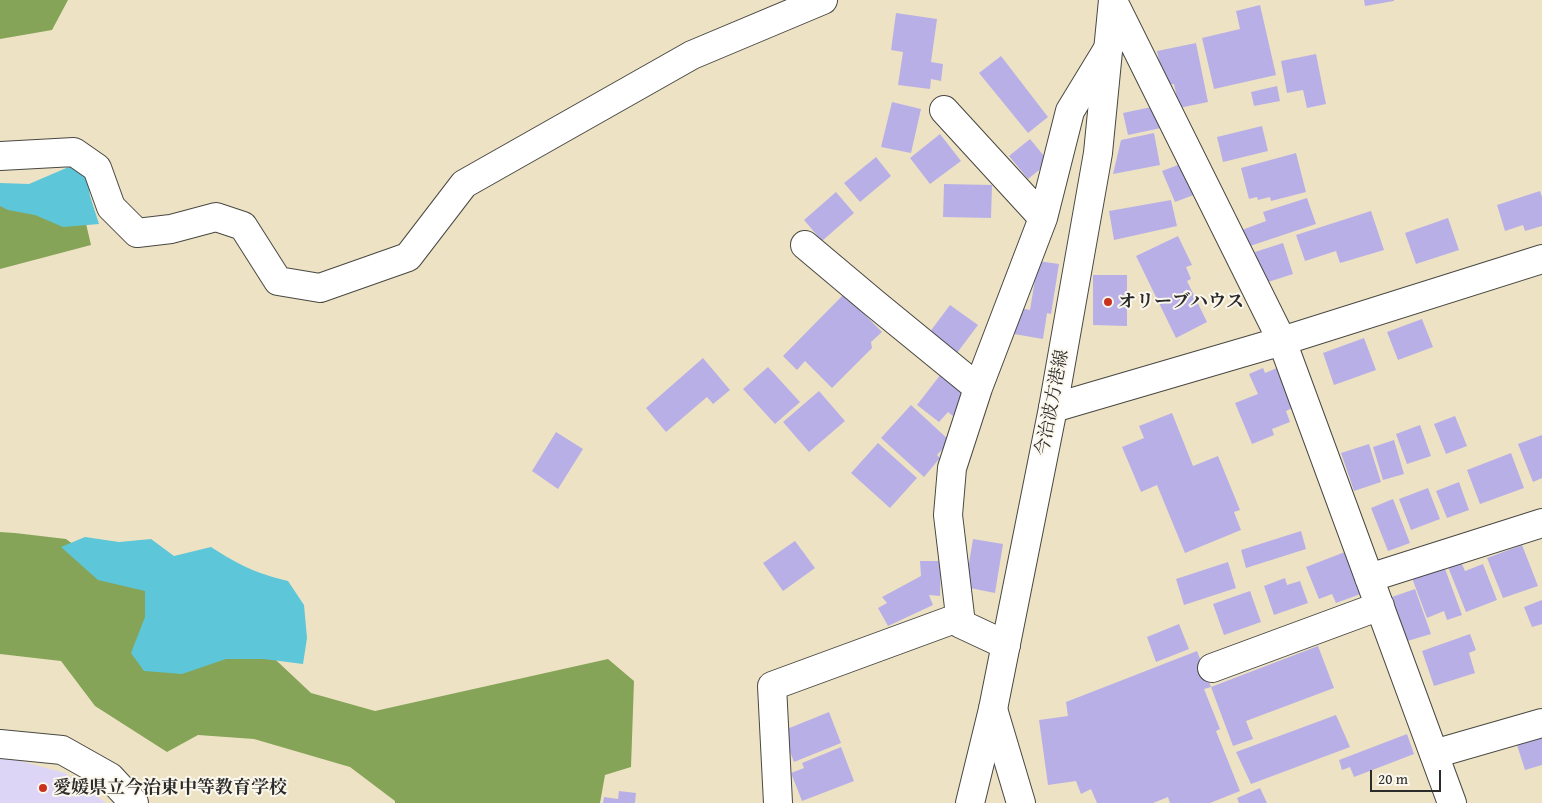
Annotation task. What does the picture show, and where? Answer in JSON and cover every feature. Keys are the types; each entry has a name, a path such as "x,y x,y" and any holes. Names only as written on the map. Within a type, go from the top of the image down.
{"street":[{"path":"0,156 74,152 96,168 111,207 137,233 171,229 216,218 243,226 278,281 320,288 408,258 464,184 692,55 823,0"},
{"path":"1113,1 1282,341 1452,803"},
{"name":"今治波方港線","path":"970,803 993,709 1054,408 1098,153 1113,1"},
{"path":"1006,644 961,624 948,515 952,468 978,388 1043,218 1070,111 1109,47"},
{"path":"944,110 1043,218"},
{"path":"805,246 978,388"},
{"path":"1054,408 1282,341 1542,259"},
{"path":"1369,578 1542,523"},
{"path":"1212,668 1380,606"},
{"path":"778,803 772,686 960,617"},
{"path":"993,709 1020,803"},
{"path":"1434,754 1542,723"},
{"path":"0,744 62,750 110,777 134,803"}],"shaded area":[{"name":"愛媛県立今治東中等教育学校","path":"9,758 65,773 106,803 0,803 0,759"}],"green space":[{"path":"0,0 68,0 52,30 0,39"},
{"path":"0,200 84,215 91,245 0,269"},
{"path":"0,532 66,539 104,567 262,647 311,693 375,711 608,659 634,681 631,767 605,775 600,803 395,803 395,801 350,767 254,739 198,735 167,752 95,706 61,661 0,654"}],"water":[{"path":"71,166 87,177 90,196 99,224 63,227 35,215 8,210 0,206 0,183 29,184"},
{"path":"85,537 119,542 151,539 174,556 211,547 248,568 288,581 304,605 307,638 303,664 264,659 226,659 182,674 144,671 131,653 145,617 145,591 98,580 61,547"}],"building":[{"path":"1364,0 1394,0 1394,1 1365,6"},
{"path":"1260,5 1276,75 1214,89 1202,38 1240,29 1236,11"},
{"path":"896,13 937,19 931,62 943,64 941,81 931,79 930,89 898,85 903,52 891,50"},
{"path":"1196,43 1208,102 1179,108 1174,84 1164,85 1157,51"},
{"path":"1316,54 1326,104 1307,108 1303,90 1287,93 1281,61"},
{"path":"1001,56 1048,117 1028,133 979,73"},
{"path":"1277,86 1280,101 1254,106 1251,92"},
{"path":"892,102 921,109 911,153 881,147"},
{"path":"1156,106 1161,128 1128,135 1123,113"},
{"path":"1262,126 1268,151 1223,162 1217,137"},
{"path":"1154,133 1160,165 1113,174 1121,140"},
{"path":"940,134 961,161 930,184 910,158"},
{"path":"1030,139 1049,162 1028,179 1009,156"},
{"path":"1296,153 1306,192 1271,201 1270,197 1258,200 1257,197 1249,199 1241,168"},
{"path":"876,157 891,176 860,202 844,183"},
{"path":"1186,162 1199,193 1175,202 1162,171"},
{"path":"944,184 992,185 991,218 943,217"},
{"path":"1540,191 1542,197 1542,226 1525,231 1523,225 1505,231 1497,205"},
{"path":"836,192 854,213 822,241 804,220"},
{"path":"1307,198 1316,224 1247,247 1242,230 1266,221 1263,212"},
{"path":"1171,200 1177,226 1114,240 1109,211"},
{"path":"1371,211 1384,250 1340,263 1336,251 1305,261 1296,235"},
{"path":"1448,218 1459,250 1416,264 1405,233"},
{"path":"1178,236 1192,265 1186,267 1191,279 1187,281 1207,322 1176,338 1136,256"},
{"path":"1283,243 1293,274 1265,283 1255,252"},
{"path":"1038,261 1059,264 1051,314 1047,313 1043,339 1014,334 1019,308 1030,310"},
{"path":"1093,275 1127,275 1127,326 1093,325"},
{"path":"844,294 882,332 871,342 872,348 832,388 805,361 797,370 783,356"},
{"path":"950,305 978,325 957,353 929,333"},
{"path":"1422,319 1433,347 1398,360 1387,332"},
{"path":"1364,338 1376,370 1334,385 1323,353"},
{"path":"703,358 730,390 713,404 707,397 666,432 646,408"},
{"path":"1284,365 1301,404 1286,411 1290,422 1272,429 1274,435 1252,444 1235,403 1258,394 1249,374 1263,368 1265,373"},
{"path":"768,367 800,402 775,424 743,389"},
{"path":"941,374 969,396 953,416 948,412 939,422 917,405"},
{"path":"819,391 845,421 809,452 783,422"},
{"path":"911,405 950,441 937,455 940,458 924,477 881,438"},
{"path":"1172,413 1193,466 1218,456 1240,510 1234,512 1241,530 1185,553 1157,485 1141,492 1122,447 1144,438 1139,426"},
{"path":"1455,416 1467,446 1446,454 1434,424"},
{"path":"1420,425 1431,456 1407,464 1396,434"},
{"path":"556,432 583,449 558,489 532,471"},
{"path":"1542,435 1542,478 1533,482 1518,444"},
{"path":"1394,440 1404,474 1383,480 1373,447"},
{"path":"878,443 917,478 890,508 851,473"},
{"path":"1369,444 1381,482 1354,491 1341,453"},
{"path":"1511,453 1524,488 1480,504 1467,470"},
{"path":"1459,482 1469,510 1447,518 1436,491"},
{"path":"1428,488 1440,519 1411,530 1399,499"},
{"path":"1393,499 1410,543 1388,551 1371,508"},
{"path":"1301,531 1306,549 1246,568 1241,550"},
{"path":"973,539 1003,544 995,593 965,587"},
{"path":"795,541 815,568 783,591 763,563"},
{"path":"1522,545 1538,586 1503,598 1487,558"},
{"path":"1350,550 1366,592 1336,603 1332,594 1319,599 1306,567"},
{"path":"920,561 941,561 940,596 929,595 933,605 888,626 878,608 887,603 882,597 921,576"},
{"path":"1228,562 1236,588 1184,605 1176,579"},
{"path":"1461,562 1465,571 1483,564 1497,600 1466,612 1448,567"},
{"path":"1444,566 1462,615 1447,620 1444,611 1427,618 1412,578"},
{"path":"1285,578 1287,585 1300,581 1308,603 1274,615 1264,586"},
{"path":"1415,589 1431,634 1404,642 1389,598"},
{"path":"1250,591 1261,622 1224,635 1213,604"},
{"path":"1542,600 1542,624 1532,627 1524,607"},
{"path":"1179,624 1189,649 1156,662 1147,637"},
{"path":"1470,634 1476,650 1469,653 1475,673 1434,686 1422,651"},
{"path":"1318,646 1334,688 1246,721 1253,739 1233,746 1211,687"},
{"path":"1197,651 1211,687 1204,689 1220,729 1216,731 1240,791 1210,803 1170,803 1168,797 1153,803 1097,803 1091,789 1081,794 1076,781 1048,785 1039,720 1068,716 1066,702"},
{"path":"829,712 841,743 794,762 782,731"},
{"path":"1336,715 1350,747 1251,784 1236,752"},
{"path":"1407,734 1414,754 1354,777 1350,767 1342,770 1339,760"},
{"path":"1542,737 1542,765 1525,770 1517,745"},
{"path":"841,747 854,781 802,801 791,773 804,768 802,763"},
{"path":"1260,788 1267,803 1239,803 1237,798"},
{"path":"619,791 636,793 635,803 603,803 604,797 618,799"}],"place":[{"name":"オリーブハウス","path":"1108,302"},
{"name":"愛媛県立今治東中等教育学校","path":"43,788"}]}
